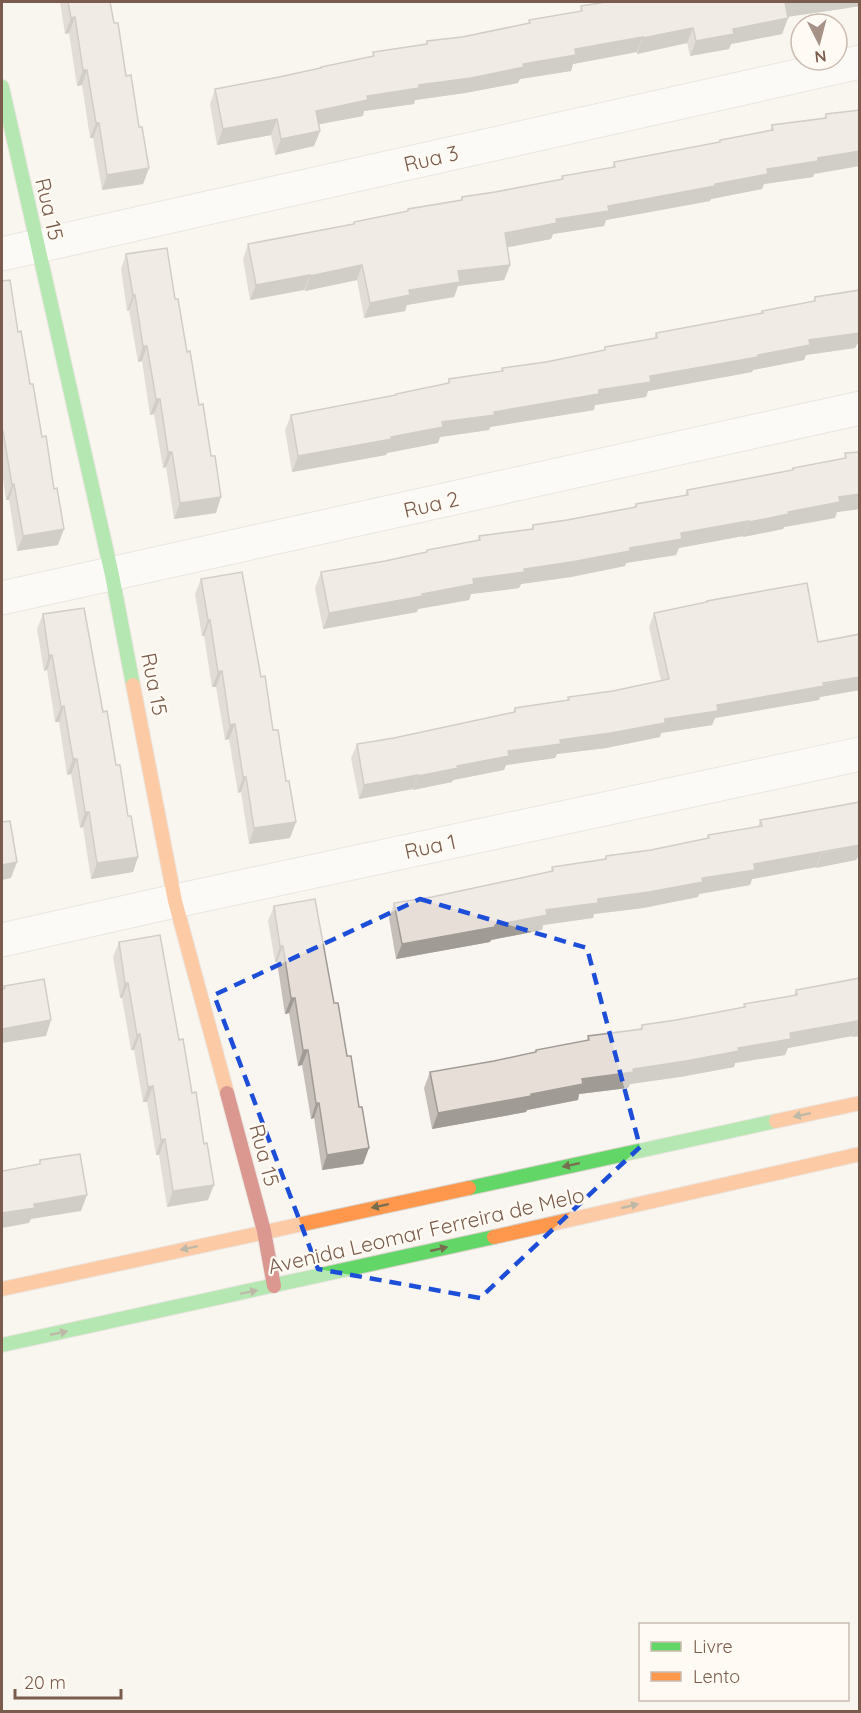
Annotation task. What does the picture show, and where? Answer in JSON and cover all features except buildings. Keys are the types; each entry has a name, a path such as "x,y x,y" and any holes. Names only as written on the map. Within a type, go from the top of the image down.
{"street":[{"name":"Rua 3","path":"2,254 860,62"},
{"name":"Rua 15","path":"2,87 112,574 175,901 264,1231 274,1286"},
{"name":"Rua 2","path":"2,598 860,408"},
{"name":"Rua 1","path":"2,940 860,754"},
{"name":"Avenida Leomar Ferreira de Melo","path":"2,1289 860,1103"},
{"name":"Avenida Leomar Ferreira de Melo","path":"2,1345 860,1154"}],"highlighted area":[{"path":"420,899 587,948 640,1147 480,1298 318,1269 214,995"}],"traffic: fast":[{"path":"2,87 112,575 133,685"},
{"path":"469,1188 776,1121"},
{"path":"2,1345 494,1237"}],"traffic: slow":[{"path":"133,685 175,901 227,1093"},
{"path":"776,1121 860,1103"},
{"path":"494,1237 860,1154"},
{"path":"2,1289 469,1188"}],"traffic: jam":[{"path":"227,1093 264,1231 274,1286"}]}
